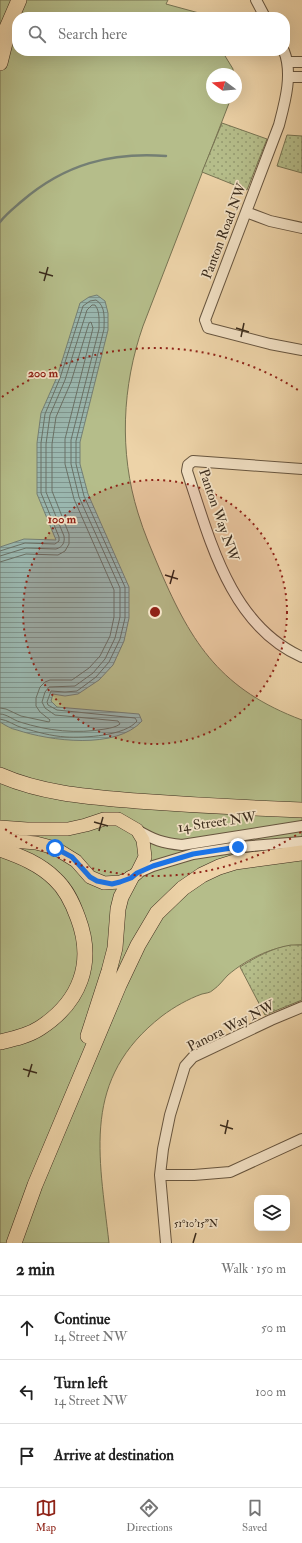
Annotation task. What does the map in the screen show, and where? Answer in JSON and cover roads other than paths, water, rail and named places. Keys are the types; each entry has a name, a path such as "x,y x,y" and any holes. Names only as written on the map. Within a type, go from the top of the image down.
{"highway":[{"path":"14,12 18,0"},
{"path":"0,44 12,17"},
{"path":"0,63 12,17"},
{"path":"0,775 14,782 33,787 73,794 175,804 302,810"},
{"path":"0,849 22,857 39,866 55,879 65,890 84,934 86,963 77,989 67,1006 39,1028 20,1037 0,1042"},
{"path":"14,1243 35,1185 119,985 138,945 157,913 183,888 202,875 219,867 235,862 302,853"},
{"path":"54,1140 109,972 115,948 118,909 121,897 134,875"}],"main road":[{"name":"14 Street NW","path":"0,827 27,829 68,829 86,826 111,818 124,821 137,830"},
{"path":"134,875 144,857 145,848 143,840 137,830"},
{"name":"14 Street NW","path":"0,840 36,843 55,848 72,857 90,877 104,883 120,882 134,875"}],"street":[{"path":"256,0 262,12"},
{"name":"Panton Road NW","path":"285,56 288,77 284,105 279,125 205,320 208,328 270,344 302,350"},
{"path":"287,62 302,62"},
{"path":"288,77 302,77"},
{"path":"246,212 270,221 302,228"},
{"name":"Panton Way NW","path":"302,469 193,460 188,465 187,471 216,556 232,591 259,627 291,652 302,657"},
{"name":"14 Street NW","path":"137,830 165,844 182,845 302,826"},
{"name":"14 Street NW","path":"134,875 153,866 193,854 238,847 302,842"},
{"name":"Panora Way NW","path":"166,1243 160,1175 163,1149 170,1115 185,1066 193,1057 302,1007"},
{"path":"160,1175 194,1175 230,1172 302,1139"}],"water":[{"path":"97,295 105,301 108,313 108,330 80,442 80,464 88,494 129,587 129,618 124,641 113,665 99,680 78,694 65,696 53,694 51,701 57,707 139,714 142,721 131,730 116,736 100,739 64,740 13,729 0,722 0,547 24,539 56,540 37,494 37,443 41,413 57,377 80,303 89,297"}],"waterway":[{"path":"0,222 10,211 38,188 72,169 90,163 126,156 166,156"}]}
